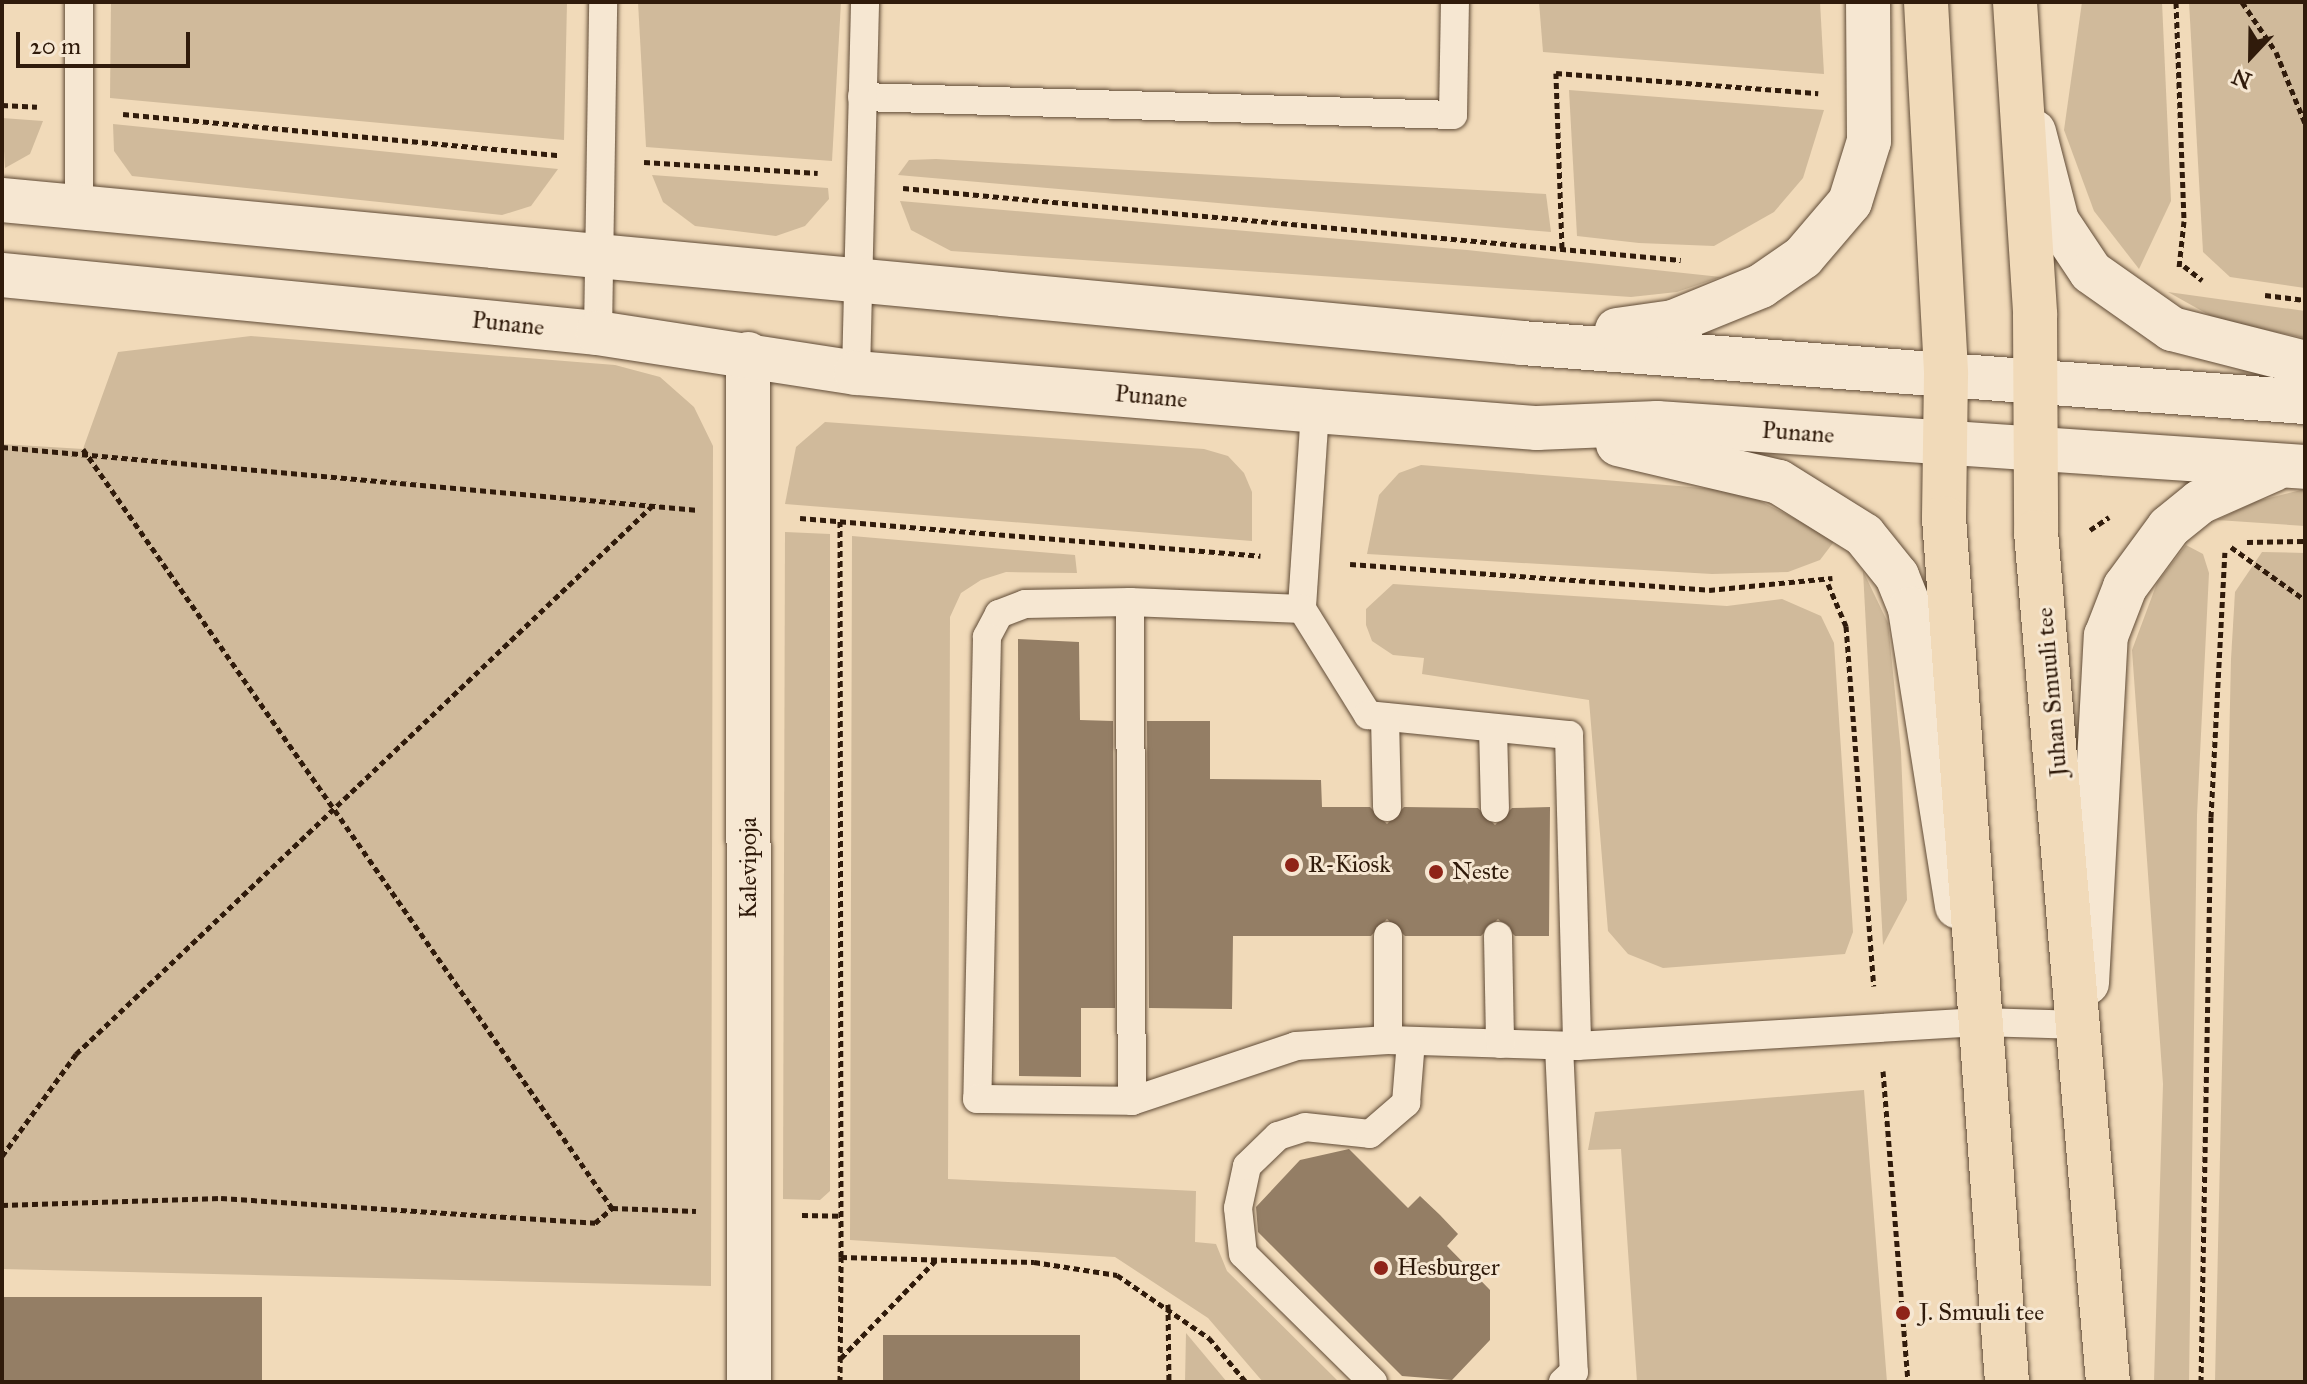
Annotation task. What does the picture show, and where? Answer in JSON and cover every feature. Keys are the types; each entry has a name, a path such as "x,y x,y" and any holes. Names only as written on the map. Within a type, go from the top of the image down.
{"main road":[{"path":"1522,343 1673,322 1761,286 1803,257 1850,202 1869,141 1868,2"},
{"path":"1926,2 1946,374 1944,518 2007,1382"},
{"name":"Juhan Smuuli tee","path":"2015,2 2035,383 2034,450 2083,1025 2108,1382"},
{"path":"2018,69 2057,221 2091,272 2172,329 2305,363"},
{"path":"2,200 604,257 860,277 1522,343 2305,402"},
{"name":"Punane","path":"2,275 598,333 856,373 1537,428 1657,423 2292,467"},
{"name":"Kalevipoja","path":"748,354 749,1382"},
{"path":"1537,428 1779,482 1864,535 1897,576 1910,609 1922,721 1979,1022"},
{"path":"2083,1025 2106,636 2125,587 2169,527 2200,502 2292,467"}],"lane":[{"path":"79,2 79,208"},
{"path":"598,333 604,257 603,2"},
{"path":"856,373 865,2"},
{"path":"862,97 1453,115 1455,2"},
{"path":"1315,411 1302,609 1368,715 1569,735 1568,1046 1574,1372 1563,1382"},
{"path":"1302,609 1130,602 1025,604 999,614 987,637 977,1099 1132,1101 1296,1046 1399,1040 1568,1046 1979,1022 2083,1025"},
{"path":"1130,602 1132,1101"},
{"path":"1385,717 1387,807"},
{"path":"1493,728 1495,808"},
{"path":"1373,1382 1243,1254 1238,1208 1247,1166 1278,1136 1305,1127 1370,1134 1406,1103 1388,936"},
{"path":"1498,936 1500,1044"}],"path":[{"path":"2170,273 2184,266 2176,2"},
{"path":"2242,2 2276,52 2305,123"},
{"path":"1562,248 1556,73 1823,93"},
{"path":"2,447 83,449 749,515 1307,560 1709,590 1828,584"},
{"path":"2,1205 221,1198 595,1223 612,1208 83,449"},
{"path":"2,1156 76,1054 652,506"},
{"path":"840,521 840,1382"},
{"path":"2231,546 2262,538 2305,541"},
{"path":"2231,546 2305,600"},
{"path":"2201,1382 2211,817 2222,575 2231,546"},
{"path":"841,1257 937,1259 1117,1275 1168,1304 1246,1382"},
{"path":"840,1359 937,1259"},
{"path":"1168,1304 1169,1382"}],"shaded area":[{"path":"111,2 567,2 564,140 110,98"},
{"path":"638,2 841,2 832,161 646,147"},
{"path":"1539,2 1820,2 1824,74 1543,52"},
{"path":"2082,2 2162,2 2171,201 2139,269 2094,211 2064,130"},
{"path":"2189,2 2305,2 2305,288 2230,277 2203,252"},
{"path":"1569,90 1824,110 1803,178 1774,212 1714,246 1639,243 1577,236"},
{"path":"2,118 43,121 30,154 5,168"},
{"path":"113,124 558,169 531,206 502,215 132,176 114,151"},
{"path":"936,159 1546,194 1551,232 898,175 909,160"},
{"path":"652,175 828,188 829,199 805,226 776,236 695,226 663,202"},
{"path":"900,201 1467,250 1721,277 1677,292 1631,297 951,251 911,230"},
{"path":"2168,292 2305,311 2305,338 2218,320"},
{"path":"251,336 615,365 660,377 694,407 713,446 711,1286 2,1269 2,444 83,449 118,352"},
{"path":"825,422 1204,449 1228,456 1244,473 1252,492 1252,541 785,504 796,447"},
{"path":"1421,465 1740,491 1836,539 1820,560 1788,572 1712,574 1367,554 1379,495 1399,473"},
{"path":"2305,489 2305,526 2217,520 2257,501"},
{"path":"785,532 830,534 830,1191 820,1200 783,1199"},
{"path":"852,536 1075,555 1077,573 1006,572 981,580 961,593 950,617 948,1179 1196,1191 1195,1242 1216,1244 1227,1271 1339,1382 1263,1382 1208,1318 1115,1257 850,1240"},
{"path":"2186,545 2203,554 2209,573 2197,815 2189,1382 2154,1382 2163,1084 2132,650 2157,583"},
{"path":"2262,552 2305,553 2305,1382 2215,1382 2231,659 2235,592"},
{"path":"1863,571 1888,623 1901,752 1907,900 1883,945"},
{"path":"1393,584 1727,606 1782,599 1821,616 1834,643 1853,932 1845,954 1663,968 1628,954 1608,931 1589,700 1422,674 1424,658 1393,655 1372,641 1366,625 1366,609"},
{"path":"1864,1090 1887,1382 1637,1382 1621,1149 1588,1150 1595,1112"},
{"path":"1186,1333 1227,1382 1185,1382"}],"building":[{"path":"1018,639 1079,642 1080,720 1113,721 1115,1008 1081,1008 1081,1077 1019,1076"},
{"path":"1147,721 1210,721 1210,779 1321,780 1322,807 1370,807 1387,824 1404,807 1478,808 1495,825 1512,808 1550,807 1549,936 1515,936 1498,919 1481,936 1405,936 1387,919 1371,936 1233,936 1232,1009 1149,1008"},
{"name":"Hesburger","path":"1349,1149 1408,1208 1420,1196 1440,1215 1458,1234 1447,1246 1490,1290 1490,1340 1452,1380 1402,1376 1258,1232 1256,1207 1300,1160"},
{"path":"2,1297 262,1297 262,1382 2,1382"},
{"path":"883,1335 1080,1335 1080,1382 883,1382"}],"place":[{"name":"R-Kiosk","path":"1292,865"},
{"name":"Neste","path":"1436,872"},
{"name":"Hesburger","path":"1381,1268"},
{"name":"J. Smuuli tee","path":"1903,1313"}]}
